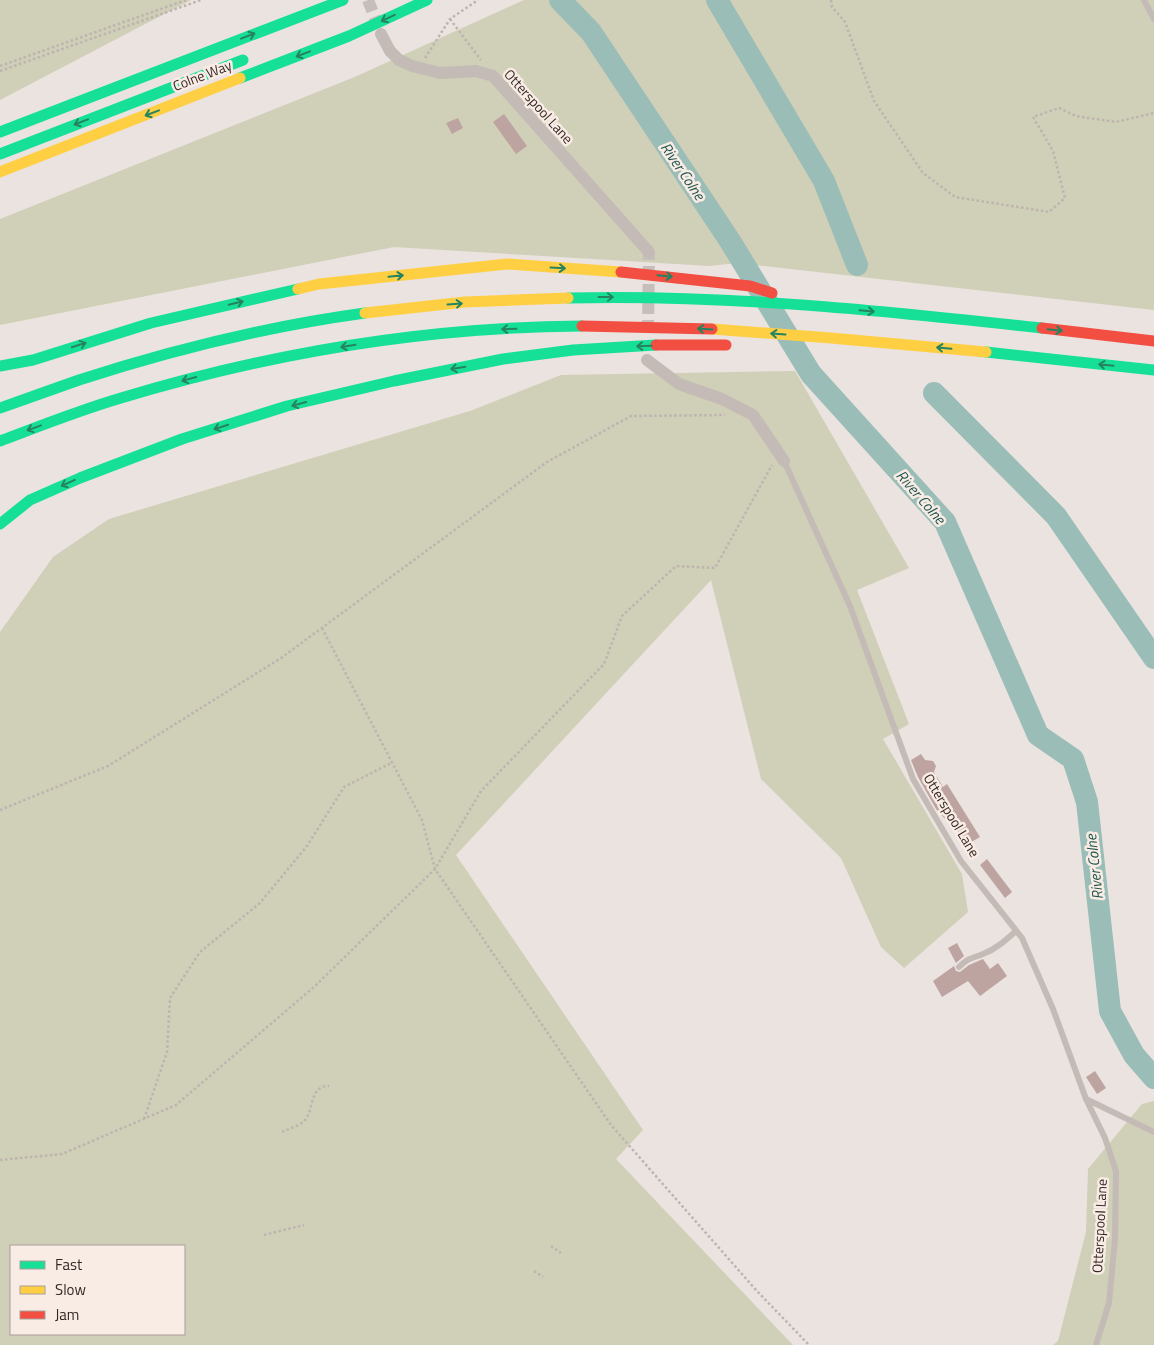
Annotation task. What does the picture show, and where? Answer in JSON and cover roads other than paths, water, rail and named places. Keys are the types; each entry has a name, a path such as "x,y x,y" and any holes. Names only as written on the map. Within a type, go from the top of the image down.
{"highway":[{"name":"Colne Way","path":"0,132 344,0"},
{"path":"370,13 406,0"},
{"path":"0,172 349,36 427,0"},
{"name":"Colne Way","path":"0,154 253,56"},
{"path":"0,366 33,360 151,323 319,284 506,264 632,273 750,286 818,307"},
{"path":"0,408 87,378 177,352 271,330 359,314 430,306 563,297 668,298 818,307 914,315 1154,341"},
{"path":"0,441 141,391 285,356 359,344 493,329 644,326 753,332 1002,353 1154,370"},
{"path":"772,346 838,338"},
{"path":"0,524 30,500 111,464 267,412 378,382 521,356 636,346 738,346"}],"street":[{"name":"Otterspool Lane","path":"381,34 390,51 399,60 419,68 440,73 476,71 493,76 648,252"},
{"name":"Otterspool Lane","path":"648,360 679,384 722,399 754,415 781,457"}],"lane":[{"path":"1144,0 1154,19"},
{"name":"Otterspool Lane","path":"781,457 850,606 913,780 961,861 1022,938 1086,1098 1105,1138 1116,1171 1115,1239 1109,1303 1096,1345"},
{"path":"959,968 968,959 999,946 1016,931"},
{"path":"1086,1098 1154,1132"}],"waterway":[{"name":"River Colne","path":"560,0 591,32 730,241 811,374 945,522 1038,735 1073,759 1087,802 1110,1011 1134,1055 1154,1078"},
{"path":"717,0 824,181 857,265"},
{"path":"934,393 1056,516 1154,658"}],"tunnel":[{"path":"368,0 379,28"},
{"path":"648,332 649,252"}]}
